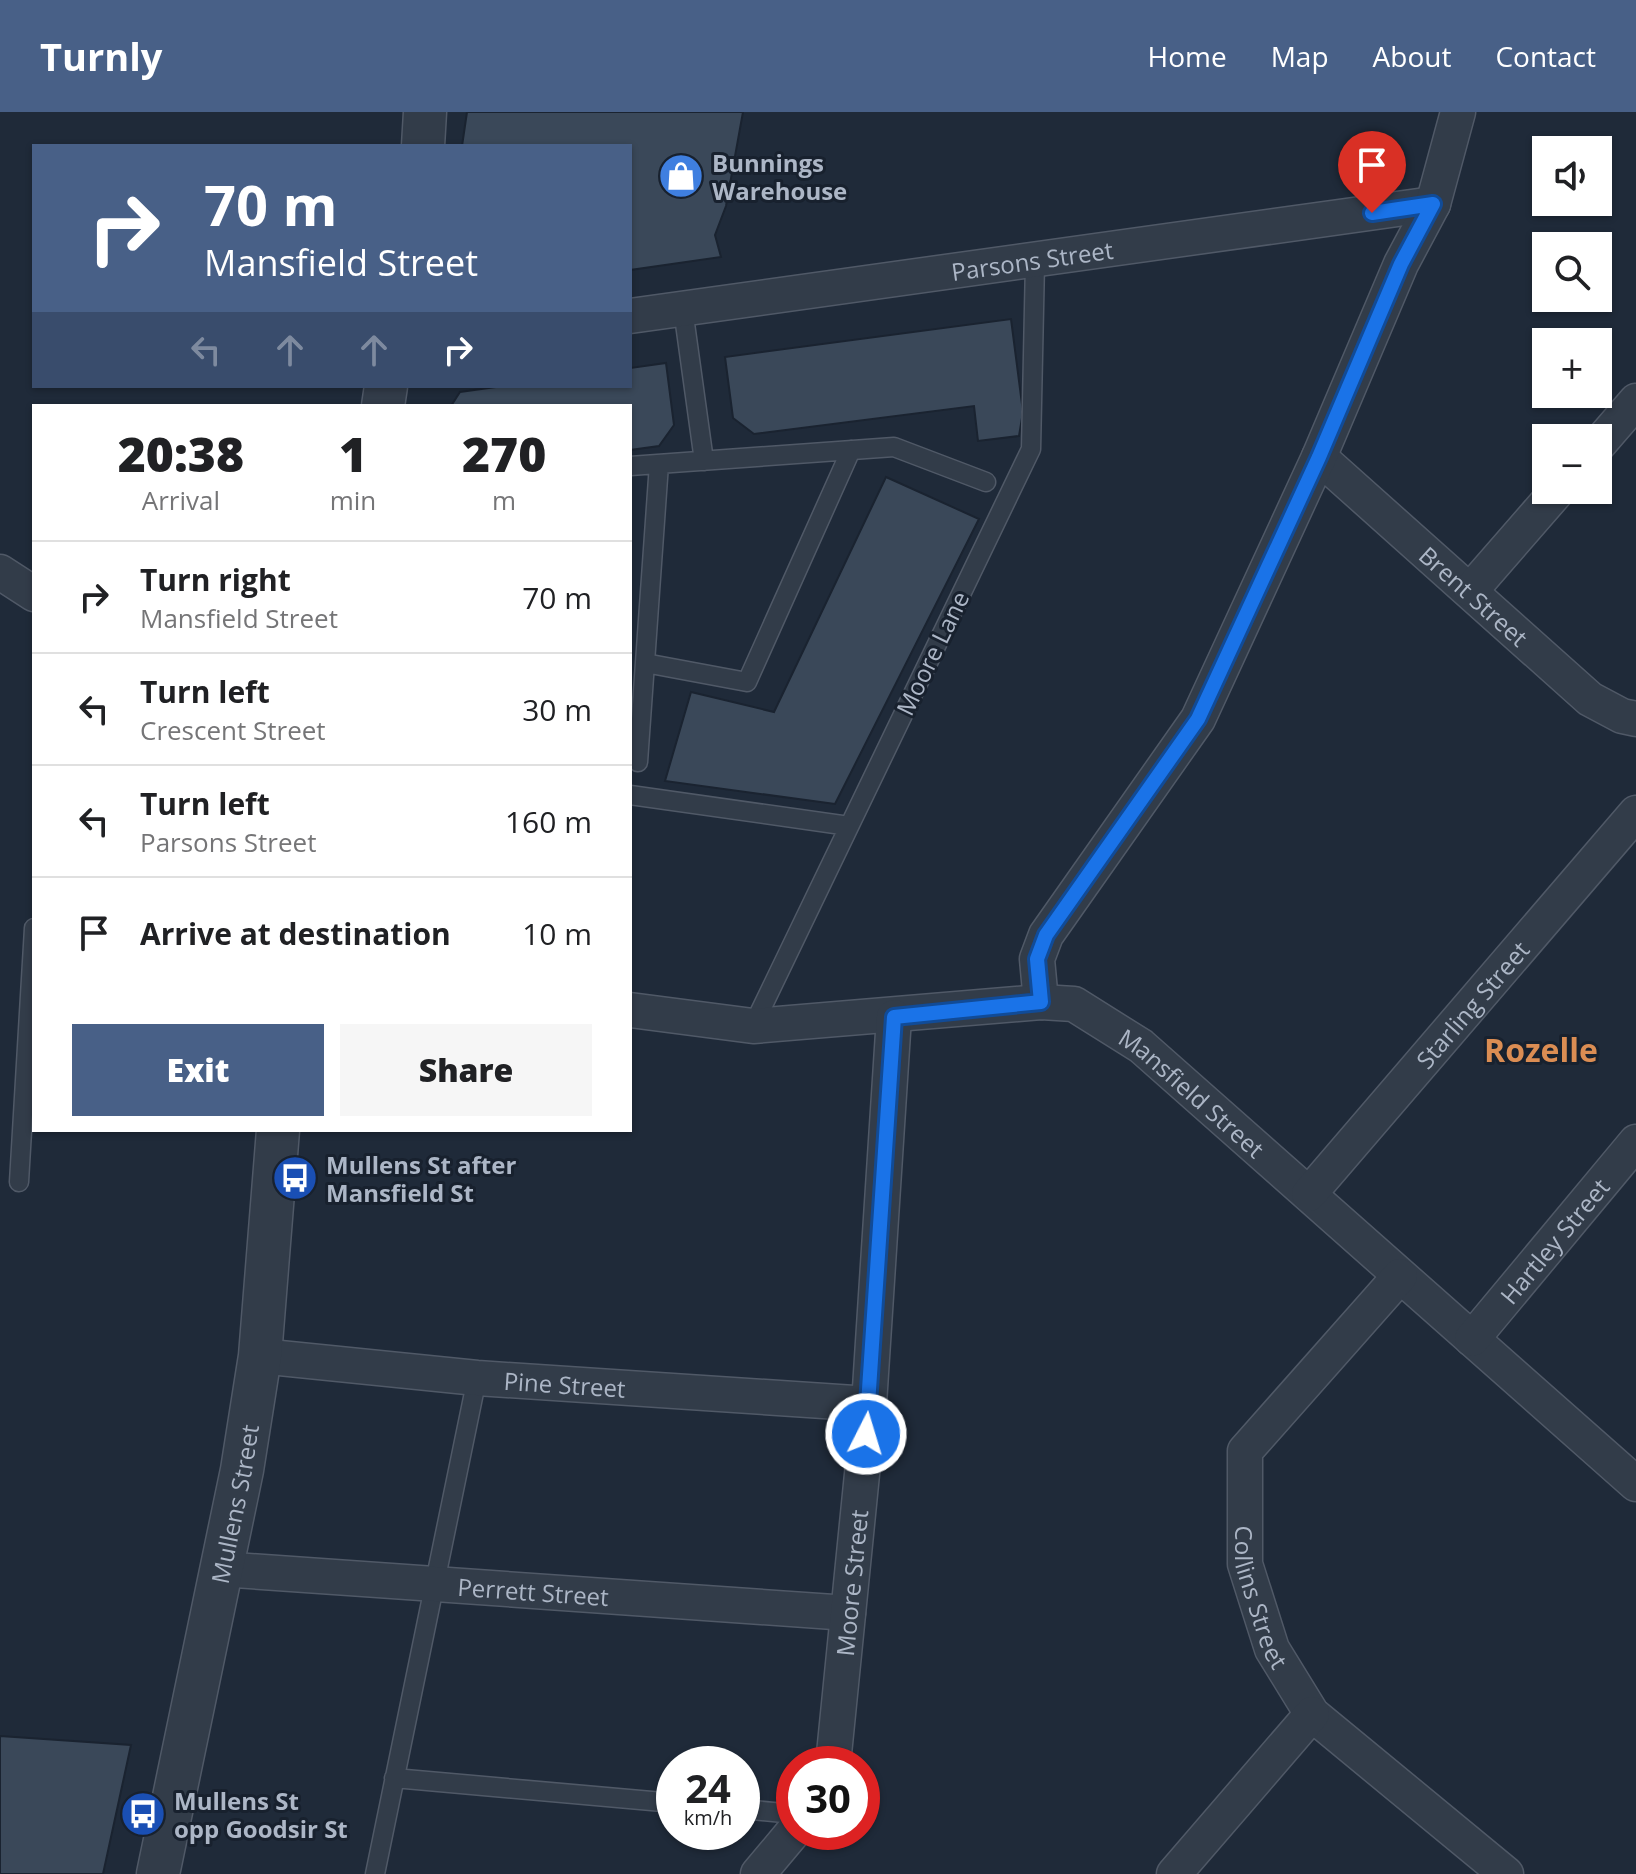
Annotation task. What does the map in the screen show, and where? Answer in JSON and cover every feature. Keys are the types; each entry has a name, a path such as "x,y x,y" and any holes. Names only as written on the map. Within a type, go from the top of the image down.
{"street":[{"path":"1041,1002 1037,959 1046,935 1198,719 1319,457 1401,264 1433,204 1458,112"},
{"name":"Parsons Street","path":"632,316 1035,262 1433,204"},
{"path":"1612,429 1636,401"},
{"name":"Brent Street","path":"1319,457 1590,699 1622,716 1636,719"},
{"path":"1471,590 1546,504"},
{"path":"0,572 32,593"},
{"name":"Starling Street","path":"1309,1194 1636,813"},
{"name":"Mansfield Street","path":"632,1010 753,1026 894,1017 1041,1002 1074,1004 1141,1046 1636,1484"},
{"name":"Moore Street","path":"835,1746 869,1404 894,1017"},
{"name":"Mullens Street","path":"158,1874 242,1470 260,1356 278,1132"},
{"name":"Hartley Street","path":"1472,1339 1636,1142"},
{"name":"Collins Street","path":"1400,1276 1245,1451 1245,1564 1272,1649 1312,1714 1506,1874"},
{"name":"Pine Street","path":"260,1356 477,1378 869,1404"},
{"name":"Perrett Street","path":"220,1569 848,1613"},
{"path":"1174,1874 1312,1714"},
{"path":"758,1874 778,1850"}],"lane":[{"name":"Moore Lane","path":"753,1026 1031,449 1035,262"},
{"path":"683,309 704,461"},
{"path":"632,466 894,447 986,482"},
{"path":"645,663 747,682 851,450"},
{"path":"638,762 659,464"},
{"path":"632,795 849,826"},
{"path":"19,1182 32,962"},
{"path":"375,1874 477,1378"},
{"path":"394,1778 656,1801"}],"building":[{"name":"Bunnings Warehouse","path":"467,112 743,112 726,206 715,235 721,257 632,270 632,144 462,144"},
{"path":"1011,319 1023,412 1019,436 978,441 974,406 754,434 733,418 725,357"},
{"path":"666,363 674,425 659,446 632,450 632,404 452,404 460,392 489,388 632,388 632,368"},
{"path":"886,477 979,519 835,804 665,781 691,692 774,712"},
{"path":"0,1736 131,1745 103,1874 0,1874"}],"place":[{"name":"Bunnings Warehouse","path":"681,176"},
{"name":"Mullens St after Mansfield St","path":"295,1178"},
{"name":"Mullens St opp Goodsir St","path":"143,1814"}],"district":[{"name":"Rozelle","path":"1541,1049"}],"route":[{"path":"866,1434 894,1017 1041,1002 1037,959 1046,935 1198,719 1319,457 1401,264 1433,204 1372,213"}]}
